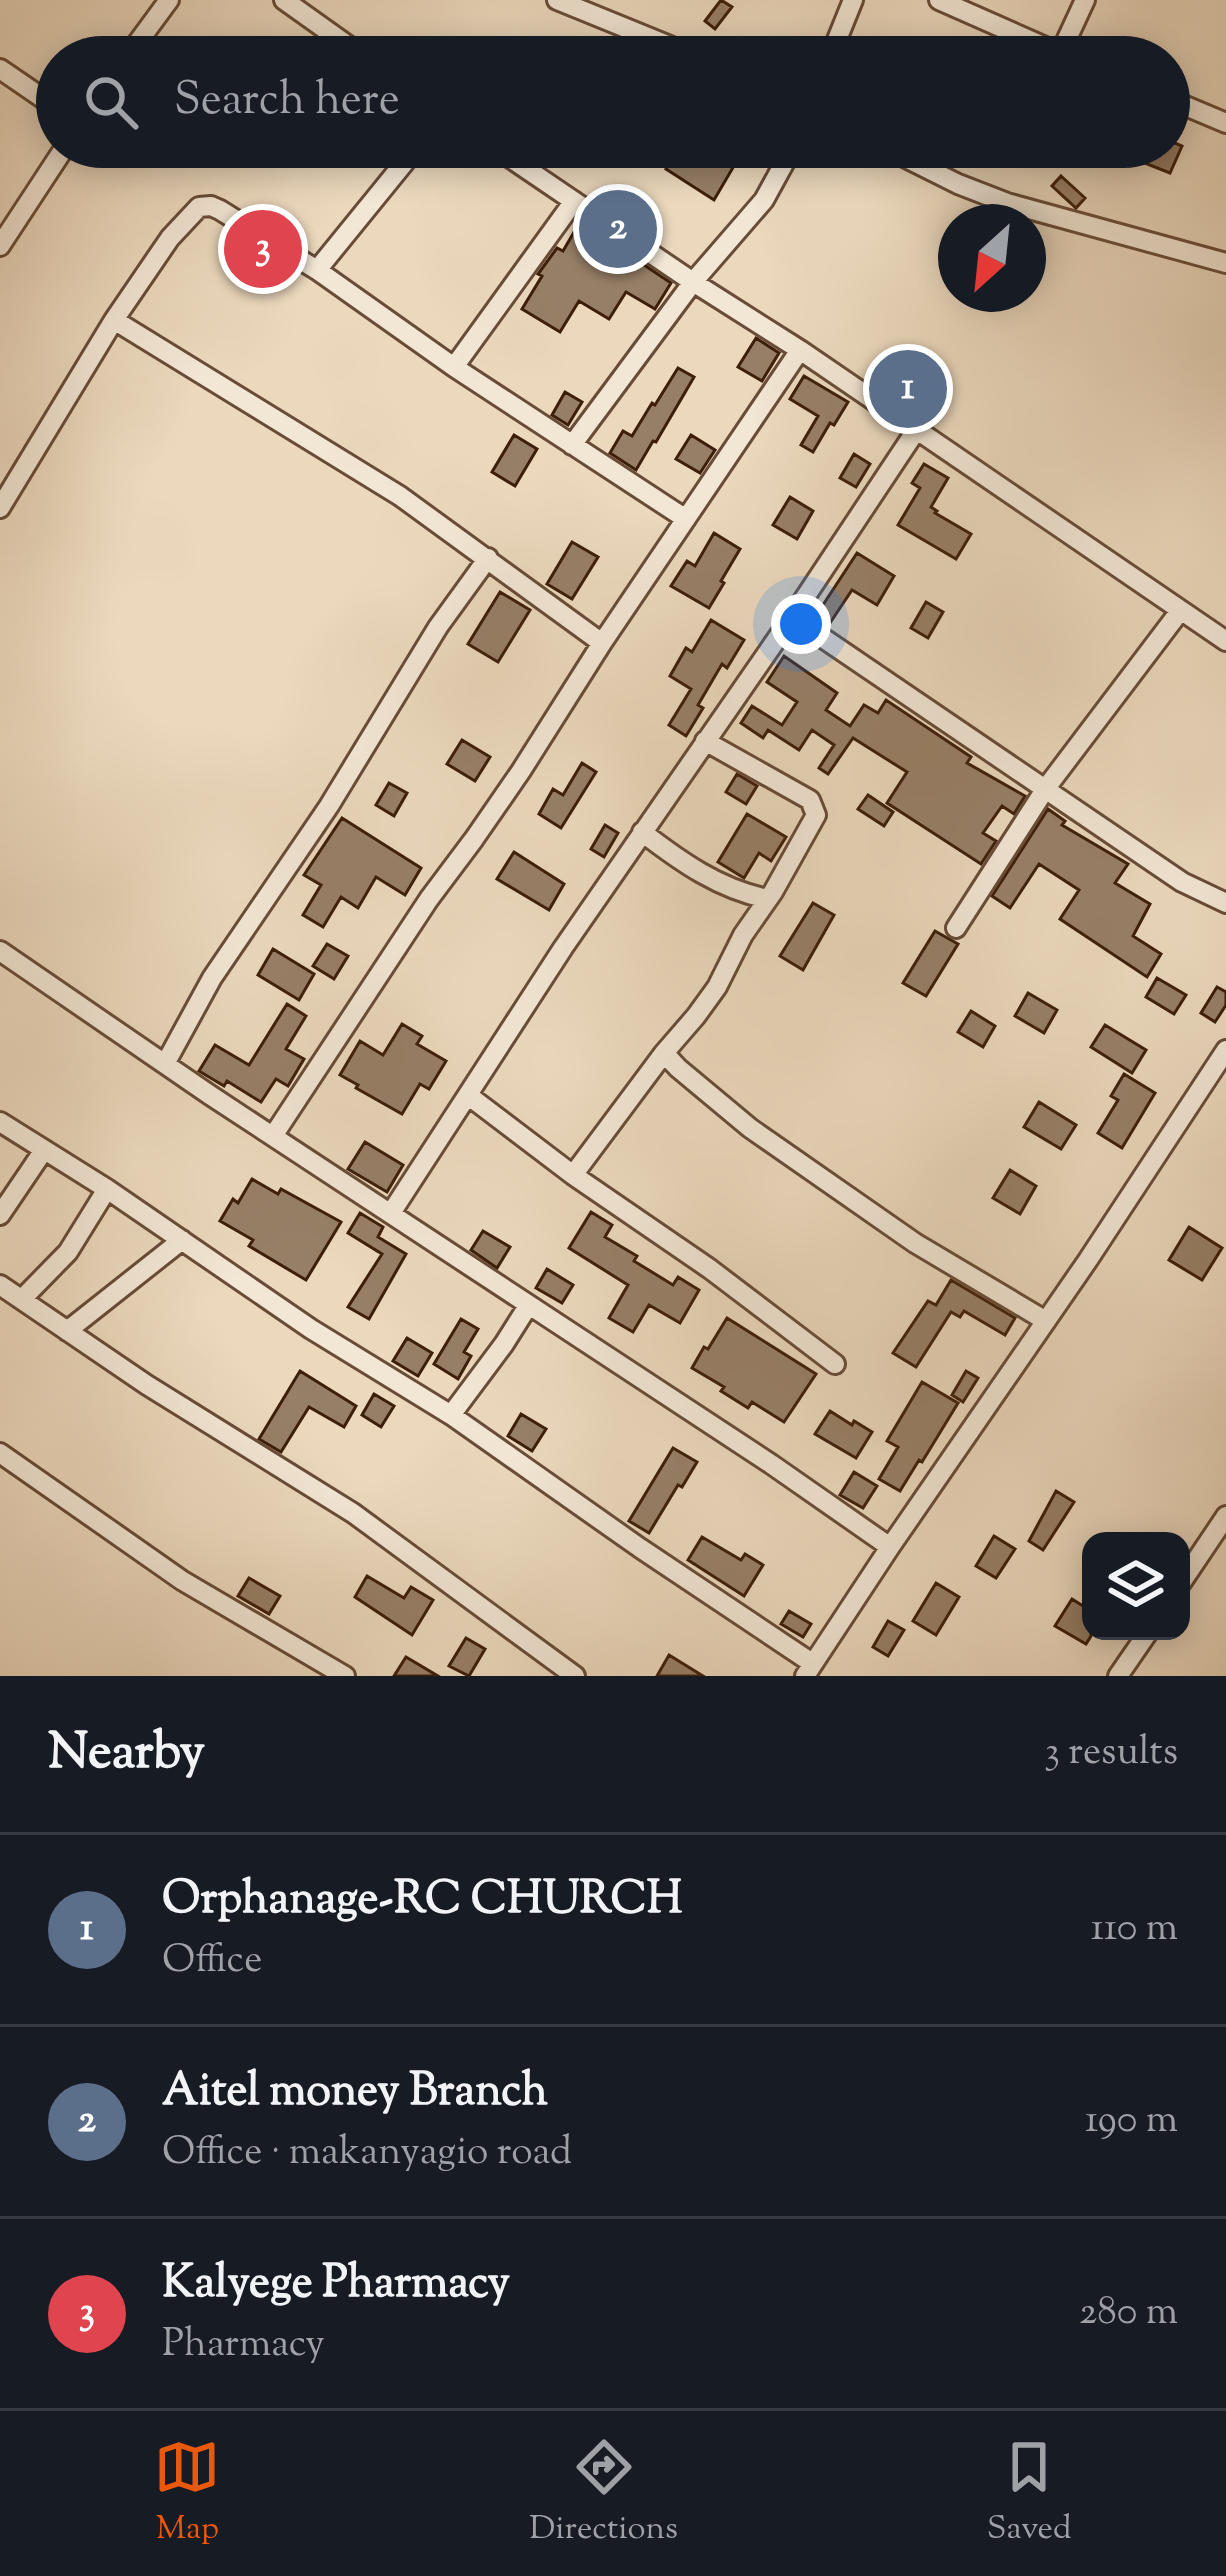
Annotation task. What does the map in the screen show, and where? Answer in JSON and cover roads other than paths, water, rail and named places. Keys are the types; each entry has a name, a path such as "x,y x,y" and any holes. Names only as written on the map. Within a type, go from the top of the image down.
{"street":[{"path":"142,36 169,0"},
{"path":"284,0 335,36"},
{"path":"556,0 645,36"},
{"path":"838,36 853,0"},
{"path":"941,0 1022,36"},
{"path":"1071,36 1084,0"},
{"path":"0,69 36,94"},
{"path":"1190,108 1226,123"},
{"path":"1,242 51,168"},
{"path":"317,269 400,168"},
{"path":"525,168 1226,641"},
{"path":"572,445 692,282 764,200 782,168"},
{"path":"926,168 1007,203 1226,263"},
{"path":"454,367 574,201"},
{"path":"0,508 114,320 170,238 193,211 204,206 220,210 317,269 454,367 686,519"},
{"path":"114,320 364,472 602,643"},
{"path":"273,1136 800,350"},
{"path":"391,1213 562,948 917,429"},
{"path":"165,1064 212,978 488,558"},
{"path":"956,928 1046,788 1180,611"},
{"path":"792,617 1182,882 1226,903"},
{"path":"573,1174 717,987 816,815 810,800 705,740"},
{"path":"642,832 721,885 768,898"},
{"path":"0,951 890,1547"},
{"path":"664,1052 750,1128 915,1243 1046,1321"},
{"path":"0,1122 311,1329 451,1415 809,1670 1223,1062"},
{"path":"469,1096 836,1364"},
{"path":"0,1215 44,1150"},
{"path":"22,1299 68,1252 107,1189"},
{"path":"67,1331 182,1240"},
{"path":"0,1285 235,1442 353,1513 575,1676"},
{"path":"451,1415 528,1306"},
{"path":"0,1453 183,1581 345,1676"},
{"path":"1190,1570 1226,1516"},
{"path":"1118,1676 1143,1640"}],"place":[{"name":"Aitel money Branch","path":"618,229"},
{"name":"Kalyege Pharmacy","path":"263,249"},
{"name":"Orphanage-RC CHURCH","path":"908,389"}]}
